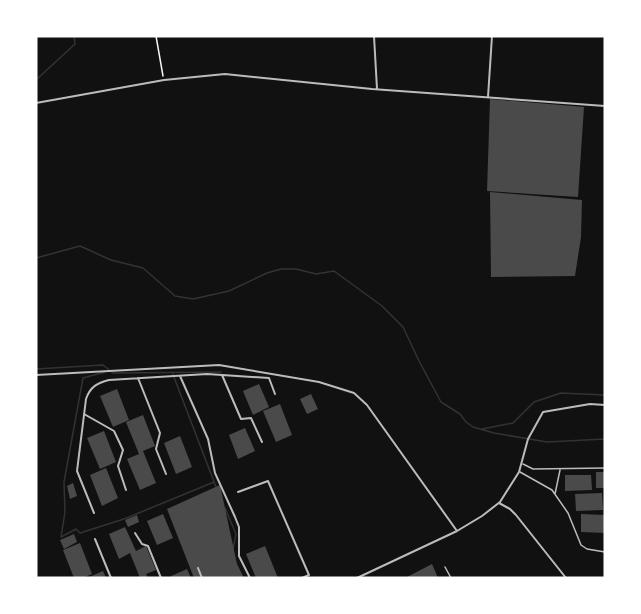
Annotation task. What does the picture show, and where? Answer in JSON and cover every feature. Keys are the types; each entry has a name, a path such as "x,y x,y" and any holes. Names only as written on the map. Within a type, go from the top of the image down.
{"street":[{"path":"374,36 377,89"},
{"path":"488,97 492,36"},
{"path":"36,102 164,80 225,74 377,89 605,106"},
{"path":"36,375 219,365 319,382 354,393 367,405 457,531"},
{"path":"222,375 241,419 251,418 262,442"},
{"path":"94,513 77,471 86,399 90,389 99,383 138,378 222,375 269,378 275,394"},
{"path":"180,376 208,439 215,472 236,517 239,556 250,578"},
{"path":"138,378 160,433 156,449 166,474"},
{"path":"357,578 457,531 499,503 519,472 528,439 543,412 580,406 605,405"},
{"path":"84,414 114,431 123,450 118,466 126,490"},
{"path":"238,492 268,481 309,574 302,578"},
{"path":"499,503 510,508 566,578"},
{"path":"135,533 142,544 148,546 161,578"},
{"path":"95,539 111,578"},
{"path":"198,568 202,578"}],"lane":[{"path":"521,464 534,469 605,468"},
{"path":"555,494 560,469"},
{"path":"519,472 552,490 568,513 581,545 587,549 605,552"},
{"path":"445,567 451,578"}],"path":[{"path":"156,36 164,80"}],"building":[{"path":"490,99 584,107 578,197 487,191"},
{"path":"490,192 582,200 581,237 575,276 491,277"},
{"path":"259,384 269,407 253,415 243,391"},
{"path":"117,389 129,420 113,427 100,396"},
{"path":"311,394 318,409 307,414 300,399"},
{"path":"280,404 292,435 276,442 263,411"},
{"path":"143,415 155,446 143,451 156,483 140,490 127,459 139,454 126,422"},
{"path":"245,428 255,451 238,459 229,435"},
{"path":"104,431 116,462 100,469 87,438"},
{"path":"180,436 192,467 176,474 164,443"},
{"path":"106,468 118,498 102,506 90,475"},
{"path":"596,472 605,472 605,488 596,488"},
{"path":"565,475 591,475 592,490 565,491"},
{"path":"73,483 77,496 70,499 67,486"},
{"path":"220,485 237,564 244,578 194,578 167,509"},
{"path":"602,493 603,510 576,511 575,494"},
{"path":"163,514 173,538 157,545 147,521"},
{"path":"581,514 605,515 605,533 581,532"},
{"path":"137,515 139,522 128,527 125,520"},
{"path":"125,527 136,551 146,546 156,570 146,574 148,578 140,578 130,553 119,559 109,534"},
{"path":"74,534 77,542 64,549 60,540"},
{"path":"80,543 92,574 83,578 74,578 63,550"},
{"path":"265,546 278,578 256,578 246,554"},
{"path":"432,564 438,578 405,578"},
{"path":"187,569 191,578 171,578 171,576"},
{"path":"103,571 106,578 87,578"}],"waterway":[{"path":"36,80 75,44 74,36"},
{"path":"36,258 80,246 111,260 143,268 175,296 193,299 229,291 281,269 296,269 316,274 334,271 382,306 403,327 441,402 460,414 473,427 547,442 605,439"},
{"path":"36,369 103,365 113,373 221,372"},
{"path":"105,372 83,378 64,482 65,512 61,537 76,529 80,533 124,519 214,482"},
{"path":"172,372 216,487"},
{"path":"482,429 513,423 534,402 561,393 605,395"},
{"path":"225,508 236,534 233,549"}]}
